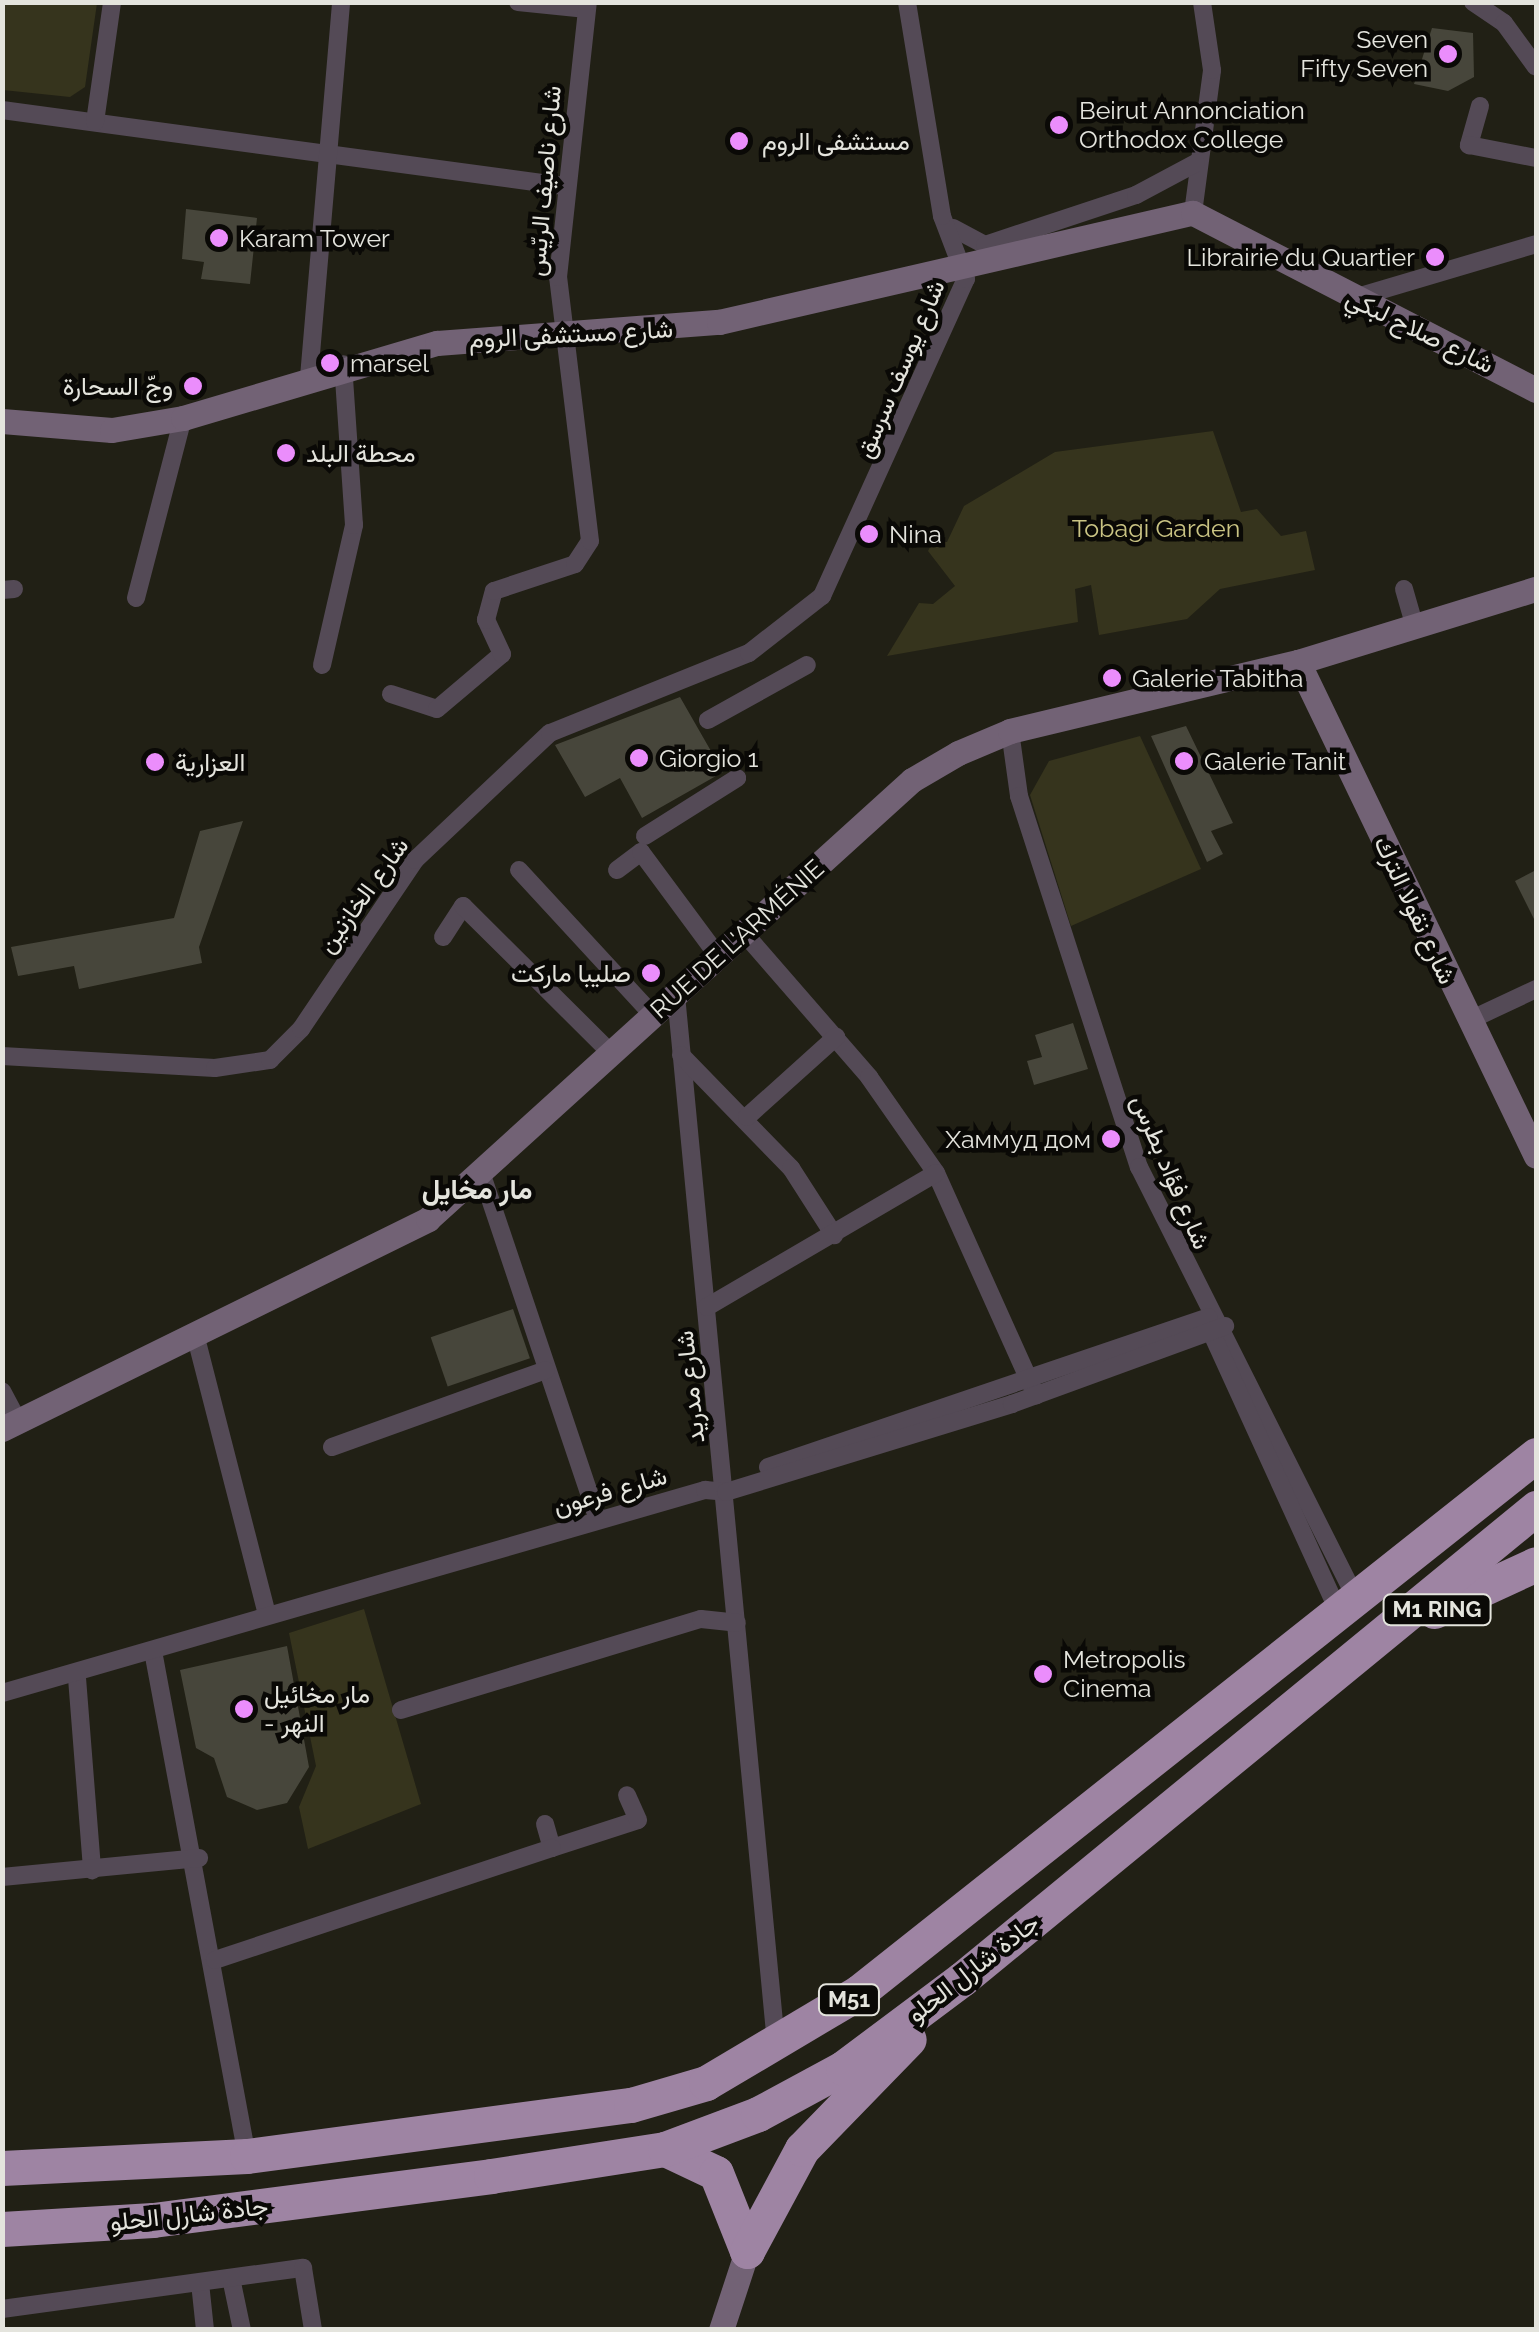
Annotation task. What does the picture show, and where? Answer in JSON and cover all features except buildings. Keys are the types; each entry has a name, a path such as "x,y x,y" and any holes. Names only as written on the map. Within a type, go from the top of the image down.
{"highway":[{"name":"جادة شارل الحلو","path":"2,2168 247,2156 631,2105 776,2047 948,1925 1536,1455"},
{"name":"جادة شارل الحلو","path":"2,2228 154,2220 665,2150 795,2096 962,1979 1536,1508"},
{"name":"M1 RING","path":"1343,1665 1536,1564"},
{"path":"747,2251 802,2148 962,1979"},
{"path":"665,2150 716,2173 747,2251"}],"street":[{"path":"95,122 112,2"},
{"path":"309,376 341,2"},
{"path":"518,2 588,6"},
{"name":"شارع يوسف سرسق","path":"748,653 832,580 932,369 964,261 942,216 907,2"},
{"path":"1193,212 1196,163 1212,70 1202,2"},
{"path":"1473,2 1504,23 1536,67"},
{"name":"شارع ناصيف الريّس","path":"391,694 437,709 502,654 486,620 494,591 574,564 590,541 570,337 558,276 564,186 588,6"},
{"path":"1480,106 1469,145 1536,158"},
{"path":"2,110 564,186"},
{"path":"942,216 966,241 984,245 1136,195 1196,163"},
{"name":"شارع مستشفى الروم","path":"2,422 112,430 183,418 344,364 496,336 570,337 771,314 964,261 1193,212"},
{"name":"شارع صلاح لبكي","path":"1193,212 1302,274 1536,390"},
{"path":"1354,298 1536,244"},
{"path":"322,665 354,524 344,364"},
{"path":"136,598 183,418"},
{"path":"1404,589 1414,625"},
{"name":"RUE DE L'ARMÉNIE","path":"10,1425 428,1219 912,780 1010,731 1298,662 1536,589"},
{"name":"شارع الخازنين","path":"2,1056 215,1068 270,1060 302,1030 415,860 550,734 748,653"},
{"name":"شارع نقولا الترك","path":"1298,662 1536,1156"},
{"path":"708,720 807,665"},
{"name":"شارع فؤاد بطرس","path":"1010,731 1020,796 1091,1038 1215,1326 1348,1608"},
{"path":"645,836 737,778"},
{"path":"617,870 641,852 718,956"},
{"path":"519,870 653,1015"},
{"path":"443,937 463,906 611,1053"},
{"path":"744,933 836,1037 936,1172 1033,1389"},
{"path":"1468,1021 1536,988"},
{"name":"شارع مدريد","path":"676,995 754,1775 776,2047"},
{"path":"747,1117 836,1037"},
{"path":"682,1055 747,1117 834,1235"},
{"path":"481,1172 598,1520"},
{"path":"707,1307 936,1172"},
{"name":"شارع فرعون","path":"2,1693 77,1678 267,1614 725,1486 1033,1389 1215,1326"},
{"path":"196,1334 267,1614"},
{"path":"332,1447 546,1370"},
{"path":"2,1392 10,1425"},
{"path":"401,1710 701,1619 738,1623"},
{"path":"154,1650 198,1858 247,2156"},
{"path":"77,1678 92,1870"},
{"path":"215,1960 638,1820 628,1794"},
{"path":"545,1824 552,1848"},
{"path":"2,1878 198,1858"},
{"path":"721,2330 747,2251"},
{"path":"15,2330 7,2308 303,2268 313,2330"},
{"path":"231,2278 242,2330"},
{"path":"200,2283 205,2330"}],"green space":[{"path":"2,3 97,3 85,87 70,97 3,90"},
{"name":"Tobagi Garden","path":"1213,431 1241,512 1257,509 1281,536 1306,531 1315,570 1220,589 1187,619 1099,635 1091,585 1075,589 1078,622 887,656 919,603 933,604 955,586 928,551 933,541 947,542 964,506 1055,452"},
{"path":"1140,736 1201,869 1071,926 1030,795 1049,761"},
{"path":"364,1609 421,1804 308,1849 299,1807 316,1766 289,1633"}],"place":[{"name":"Seven Fifty Seven","path":"1448,54"},
{"name":"Beirut Annonciation Orthodox College","path":"1059,125"},
{"name":"مستشفى الروم","path":"739,141"},
{"name":"Karam Tower","path":"219,238"},
{"name":"Librairie du Quartier","path":"1435,257"},
{"name":"marsel","path":"330,363"},
{"name":"وجّ السحارة","path":"193,386"},
{"name":"محطة البلد","path":"286,453"},
{"name":"Nina","path":"869,534"},
{"name":"Galerie Tabitha","path":"1112,678"},
{"name":"Giorgio 1","path":"639,758"},
{"name":"Galerie Tanit","path":"1184,761"},
{"name":"العزارية","path":"155,762"},
{"name":"صليبا ماركت","path":"651,973"},
{"name":"Хаммуд дом","path":"1111,1139"},
{"name":"Metropolis Cinema","path":"1043,1674"},
{"name":"مار مخائيل - النهر","path":"244,1709"}],"district":[{"name":"مار مخايل","path":"477,1190"}]}
